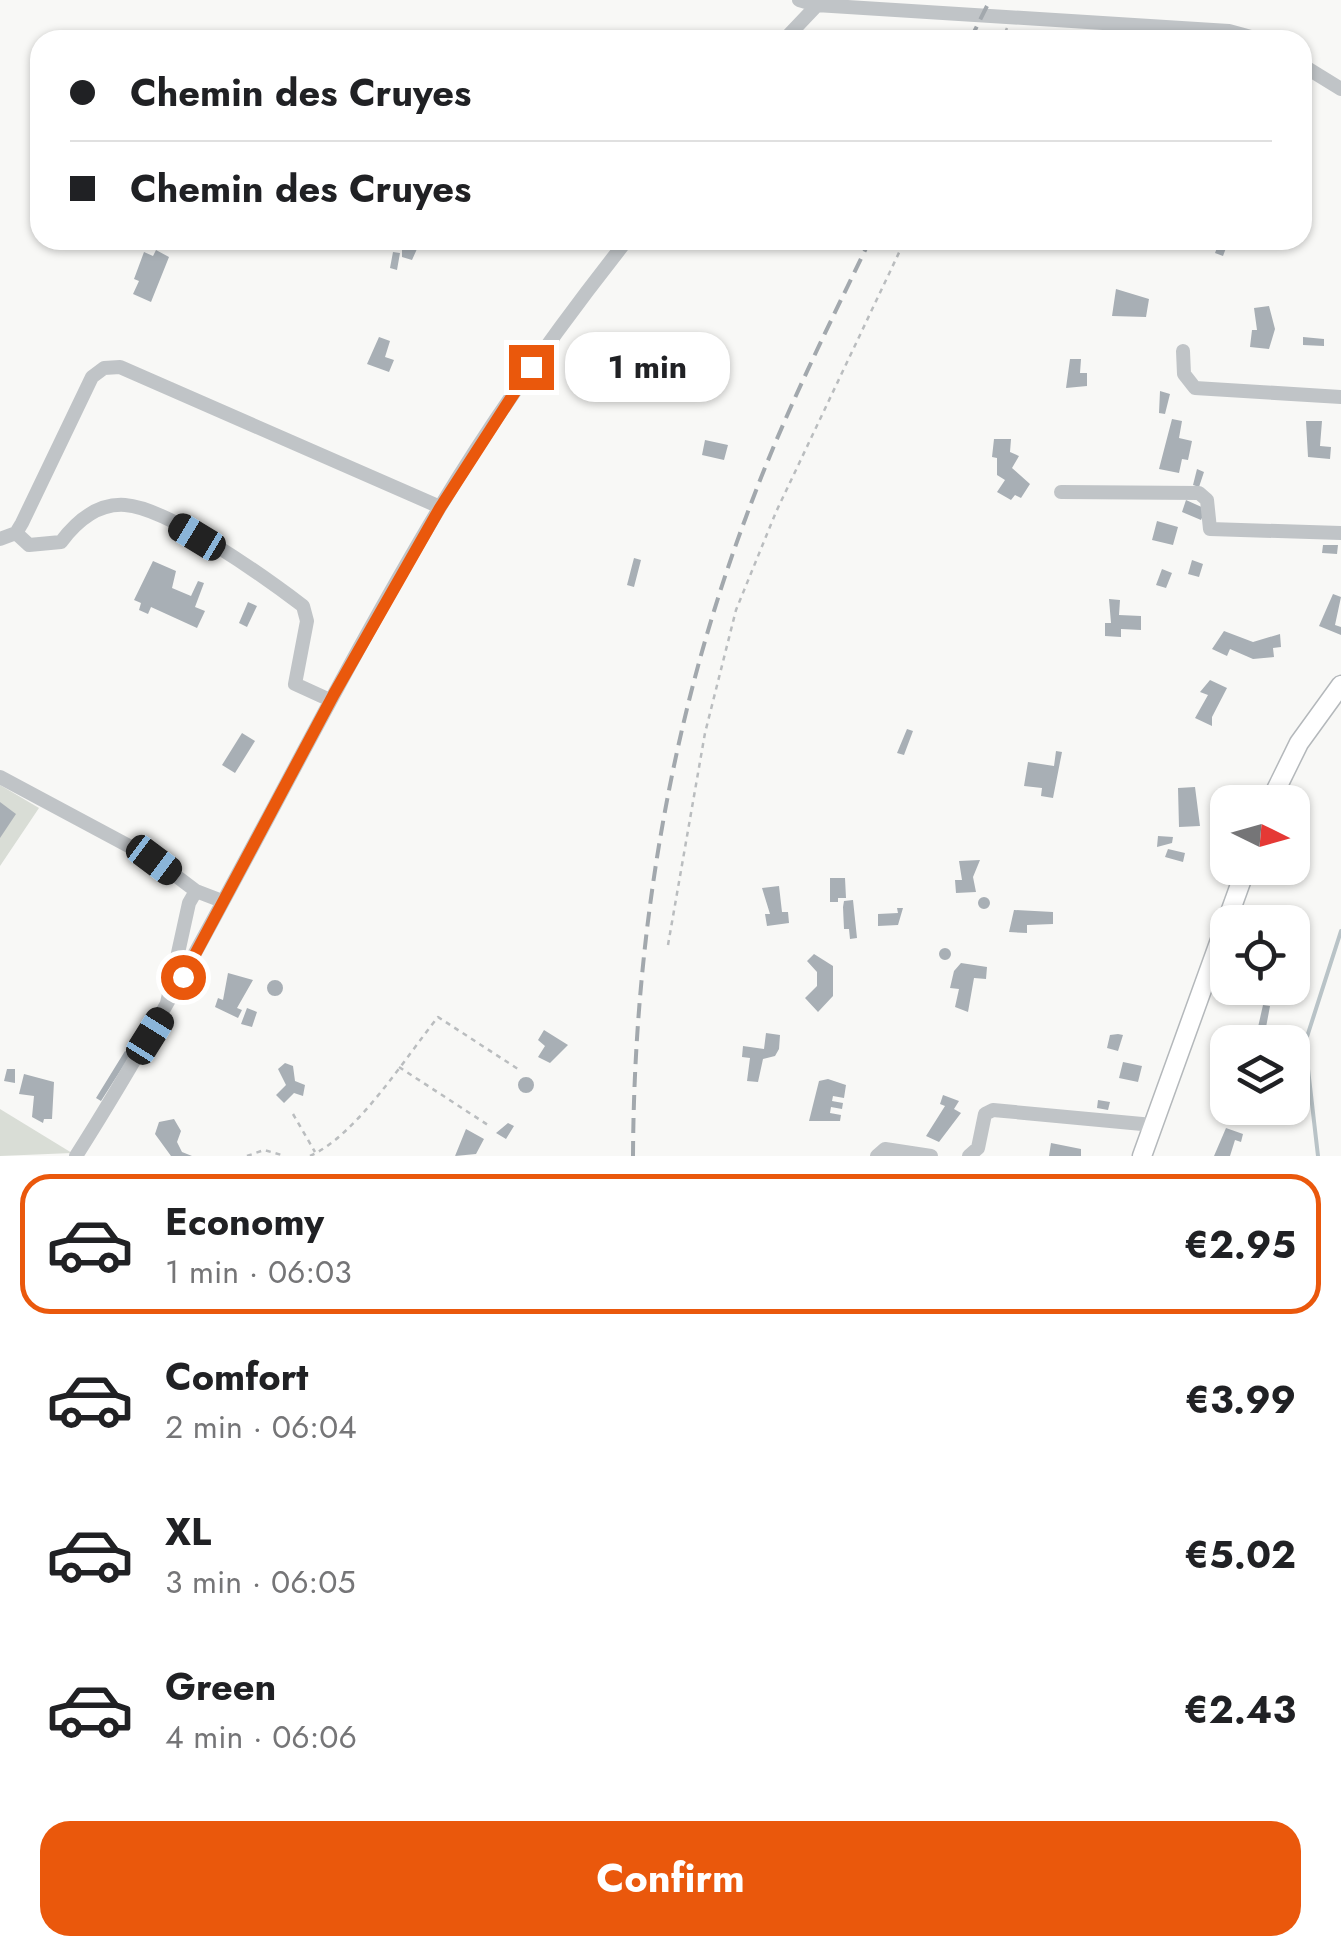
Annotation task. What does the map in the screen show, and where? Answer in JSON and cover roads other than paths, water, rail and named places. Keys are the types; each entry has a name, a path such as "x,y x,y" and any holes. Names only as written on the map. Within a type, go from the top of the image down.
{"main road":[{"path":"1278,785 1299,743 1341,685"},
{"path":"1142,1156 1240,885"}],"street":[{"path":"798,0 1213,30"},
{"path":"1011,17 1020,0"},
{"path":"793,30 819,2"},
{"path":"1312,71 1341,89"},
{"path":"76,1156 167,1009 330,700 440,508 513,391 619,250"},
{"path":"1183,351 1184,374 1196,388 1341,398"},
{"path":"0,539 16,533 92,376 104,368 120,366 440,508"},
{"path":"1061,492 1200,493 1207,500 1210,529 1341,533"},
{"path":"16,533 29,545 60,542 78,518 115,506 128,505 166,518 303,606 307,621 296,684 330,700"},
{"path":"0,777 154,860 196,891 222,901"},
{"path":"167,1009 166,992 184,914 196,891"},
{"path":"969,1156 978,1148 984,1114 993,1110 1153,1125"},
{"path":"877,1156 885,1148 931,1156"}],"waterway":[{"path":"1318,1156 1305,1043 1341,931"}],"railway":[{"path":"975,30 990,0"},
{"path":"633,1156 640,993 649,912 661,831 696,672 760,481 865,250"}]}
